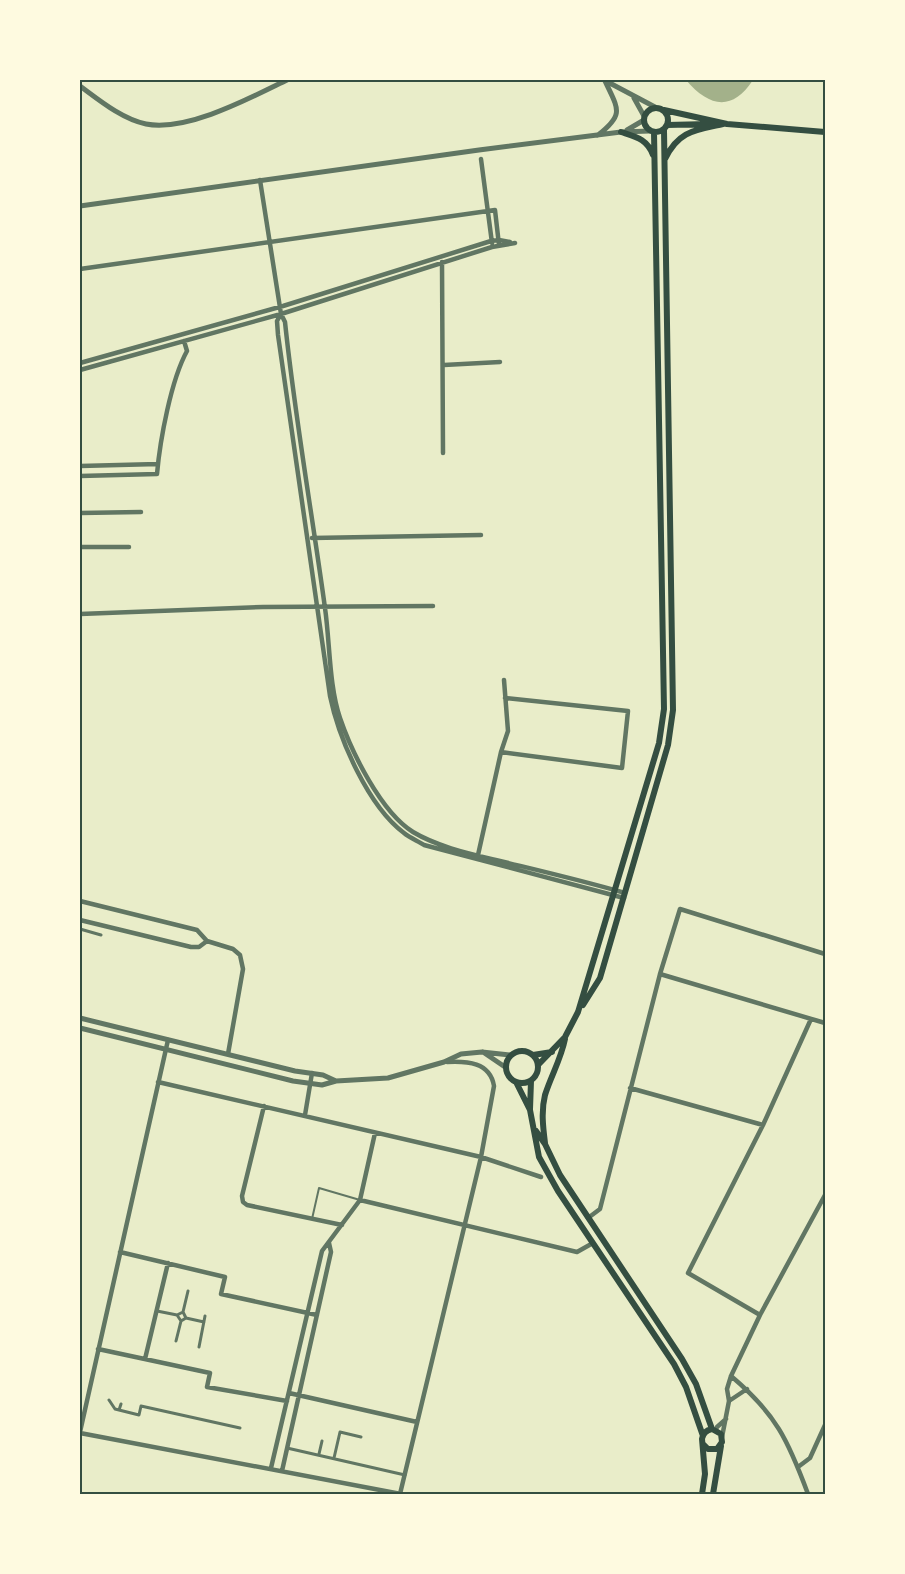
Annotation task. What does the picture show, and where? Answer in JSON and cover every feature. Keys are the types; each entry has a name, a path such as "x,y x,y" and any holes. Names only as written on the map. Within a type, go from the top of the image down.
{"main road":[{"path":"578,1012 659,743 664,709 654,158 652,131 644,118 649,110 655,108 727,124 825,132"},
{"path":"546,1144 542,1122 545,1095 562,1056 566,1037 578,1012 600,978 668,745 673,710 664,160 665,128 669,119 664,110"},
{"path":"652,131 665,128 727,124"},
{"path":"664,160 669,150 690,131 727,124"},
{"path":"621,132 641,138 648,144 654,158"},
{"path":"538,1065 566,1037"},
{"path":"534,1055 538,1065 537,1074 531,1080 524,1083 516,1082 510,1078 506,1067 510,1055 524,1050 534,1055 552,1052"},
{"path":"530,1110 531,1080"},
{"path":"516,1082 530,1110 539,1157 558,1191 653,1333 686,1387 703,1436 705,1474 702,1494"},
{"path":"535,1129 546,1144 560,1175 696,1384 714,1430 722,1441 713,1494"},
{"path":"653,1333 660,1327"},
{"path":"703,1436 706,1431 714,1430"},
{"path":"703,1444 708,1449 714,1450 722,1441"}],"street":[{"path":"80,86 108,106 141,122 163,126 184,122 242,101 287,80"},
{"path":"604,80 655,108"},
{"path":"597,135 612,124 616,117 616,105 604,80"},
{"path":"621,132 644,118 640,105 632,96"},
{"path":"80,206 597,135 652,131"},
{"path":"481,159 492,247"},
{"path":"260,180 281,314 285,322 294,406 325,607 338,707 356,754 395,818 413,832 445,848 624,896"},
{"path":"80,270 495,210 499,242"},
{"path":"80,363 280,307 491,241 499,242"},
{"path":"80,370 281,314 492,247 499,242"},
{"path":"441,256 444,365 443,453"},
{"path":"281,314 277,321 278,334 335,721 350,757 382,809 404,833 424,845 478,855 510,866"},
{"path":"80,476 157,474 180,363 187,351 184,341"},
{"path":"444,365 500,362"},
{"path":"80,466 158,464"},
{"path":"80,513 141,512"},
{"path":"308,538 481,535"},
{"path":"80,547 129,547"},
{"path":"80,614 263,607 433,606"},
{"path":"478,855 501,752 508,731 504,680"},
{"path":"501,752 622,768 628,711 504,698"},
{"path":"350,757 356,754"},
{"path":"80,902 198,930 207,941 233,949 240,955 243,970 228,1054"},
{"path":"588,1218 600,1209 660,974 680,909 825,954"},
{"path":"80,920 191,947 200,947 207,941"},
{"path":"80,929 101,935"},
{"path":"660,974 825,1023"},
{"path":"80,1018 323,1075 336,1081"},
{"path":"760,1315 688,1273 763,1125 811,1019"},
{"path":"80,1028 311,1084 322,1085 336,1081 388,1078 444,1062 461,1054 482,1052 510,1055"},
{"path":"168,1040 80,1432 400,1494 481,1157 494,1086 493,1079 486,1070 476,1064 463,1061 444,1062"},
{"path":"482,1052 506,1067"},
{"path":"305,1115 312,1073"},
{"path":"158,1082 481,1157 541,1177"},
{"path":"630,1088 763,1125"},
{"path":"264,1106 242,1196 243,1202 247,1205 342,1225"},
{"path":"271,1468 323,1246 329,1243 360,1200 375,1133"},
{"path":"722,1441 729,1401 727,1389 732,1376 760,1315 825,1195"},
{"path":"360,1200 577,1252 593,1243"},
{"path":"282,1470 331,1252 329,1243"},
{"path":"120,1252 224,1277 221,1294 317,1315"},
{"path":"145,1359 168,1264"},
{"path":"186,1318 183,1312 188,1291"},
{"path":"157,1311 177,1316 181,1321"},
{"path":"177,1316 183,1312"},
{"path":"199,1347 205,1316"},
{"path":"176,1341 181,1321 186,1318 204,1322"},
{"path":"98,1348 210,1373 206,1387 287,1401"},
{"path":"732,1376 761,1402 779,1426 808,1494"},
{"path":"729,1401 747,1389"},
{"path":"289,1393 417,1422"},
{"path":"80,1396 88,1396"},
{"path":"109,1400 116,1409 139,1415 141,1406 240,1428"},
{"path":"119,1410 120,1404"},
{"path":"714,1430 726,1419"},
{"path":"798,1468 810,1458 825,1425"},
{"path":"334,1458 340,1432 361,1436"},
{"path":"319,1454 322,1442"},
{"path":"287,1448 405,1475"}],"lane":[{"path":"312,1219 319,1188 360,1200"}],"shaded area":[{"path":"686,80 753,80 737,97 729,101 720,102 703,96"}]}
